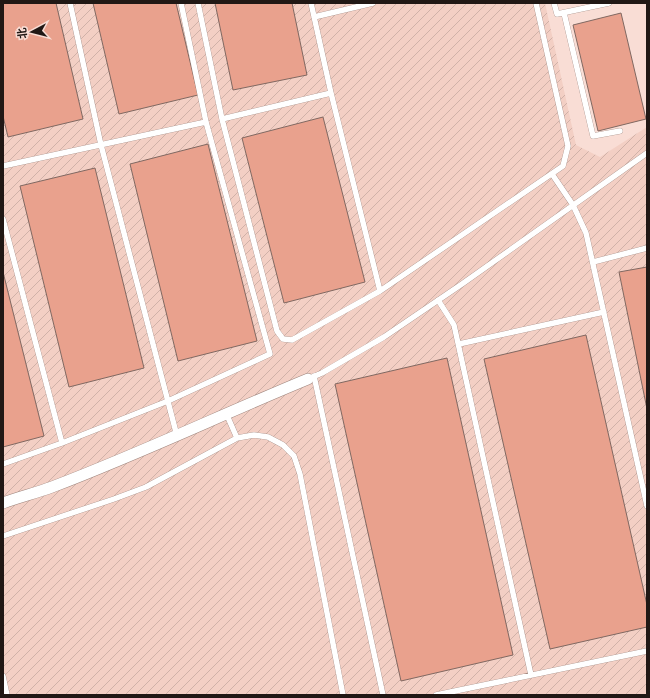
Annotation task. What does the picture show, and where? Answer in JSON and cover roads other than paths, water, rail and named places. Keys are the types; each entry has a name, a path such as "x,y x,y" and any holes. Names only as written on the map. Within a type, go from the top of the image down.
{"street":[{"path":"3,503 51,487 177,436 226,413 311,378"}],"lane":[{"path":"70,3 101,145 177,436"},
{"path":"3,464 62,443 168,401 270,354 206,122 181,3"},
{"path":"198,3 222,119 277,332 283,339 292,340 380,291 564,166 568,146 536,3"},
{"path":"311,3 331,93 380,291"},
{"path":"314,17 373,3"},
{"path":"554,3 557,14 607,3"},
{"path":"564,12 593,136 620,131"},
{"path":"222,119 331,93"},
{"path":"3,166 206,122"},
{"path":"382,695 311,378 384,337 647,152"},
{"path":"552,174 573,205 586,233 647,506"},
{"path":"3,219 62,443"},
{"path":"593,262 647,248"},
{"path":"438,300 454,324 531,675"},
{"path":"458,344 604,312"},
{"path":"226,413 237,438"},
{"path":"3,536 146,487 237,438 254,435 268,437 283,445 294,456 300,474 343,695"},
{"path":"436,695 647,651"},
{"path":"3,676 8,695"}]}
